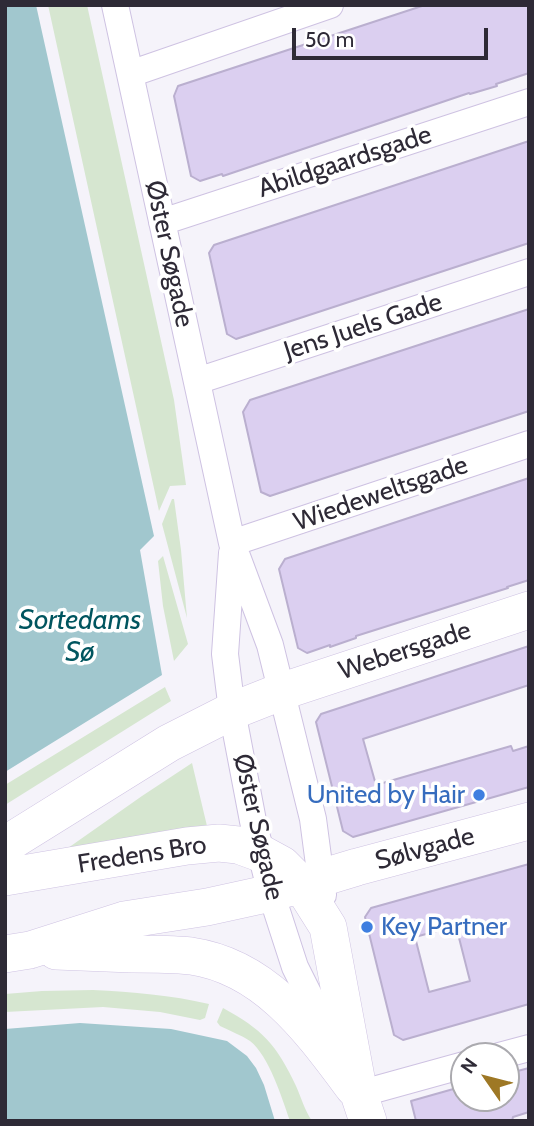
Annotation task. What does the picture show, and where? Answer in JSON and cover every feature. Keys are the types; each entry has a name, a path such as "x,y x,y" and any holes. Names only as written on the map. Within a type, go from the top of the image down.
{"street":[{"name":"Øster Søgade","path":"115,5 232,543 270,645 313,820 298,885 295,967 364,1107"},
{"path":"130,74 330,5"},
{"name":"Abildgaardsgade","path":"162,222 529,102"},
{"name":"Jens Juels Gade","path":"197,381 529,272"},
{"name":"Wiedeweltsgade","path":"232,543 524,445"},
{"name":"Øster Søgade","path":"232,543 225,654 232,711 260,853"},
{"name":"Webersgade","path":"232,711 281,692 529,610"},
{"path":"5,845 169,743 232,711"},
{"name":"Sølvgade","path":"298,885 529,821"},
{"name":"Fredens Bro","path":"5,877 219,843 238,845 282,865 328,927 364,1107"},
{"path":"18,952 124,920 207,907 298,885"},
{"path":"18,952 192,956 231,968 264,988 296,1015 317,1038 364,1107 450,1071"}],"green space":[{"path":"48,5 87,5 174,400 186,485 170,486 159,511"},
{"path":"172,499 181,550 187,618 162,524"},
{"path":"163,556 188,644 174,661 163,606 158,561"},
{"path":"165,687 171,701 5,805 5,785"},
{"path":"192,763 207,826 68,848 142,796"},
{"path":"93,990 152,994 209,1004 205,1018 200,1020 160,1012 103,1007 5,1012 5,994"},
{"path":"223,1008 248,1023 275,1049 312,1121 290,1121 274,1078 257,1048 217,1022"}],"water":[{"name":"Sortedams Sø","path":"5,5 36,5 154,536 140,550 162,675 5,772"},
{"path":"80,1023 171,1029 227,1041 247,1056 256,1068 275,1121 5,1121 5,1029"}],"building":[{"path":"425,5 529,5 529,73 496,84 497,86 223,176 222,174 200,181 191,176 174,96 178,86"},
{"path":"529,141 529,243 236,339 227,334 209,253 214,245"},
{"path":"529,309 529,411 270,496 261,492 243,412 250,400"},
{"path":"529,478 529,580 356,636 330,647 307,653 298,648 279,569 285,559"},
{"path":"529,646 529,685 363,739 376,785 511,746 513,751 529,746 529,787 353,837 343,831 316,722 321,714"},
{"path":"529,864 529,1004 403,1040 394,1035 365,917 371,908","holes":["456,926 470,981 429,992 415,937"]},
{"path":"529,1068 529,1112 513,1117 512,1121 416,1121 411,1101 450,1090 450,1112 520,1112 520,1070"}],"place":[{"name":"United by Hair","path":"479,795"},
{"name":"Key Partner","path":"367,927"}]}
